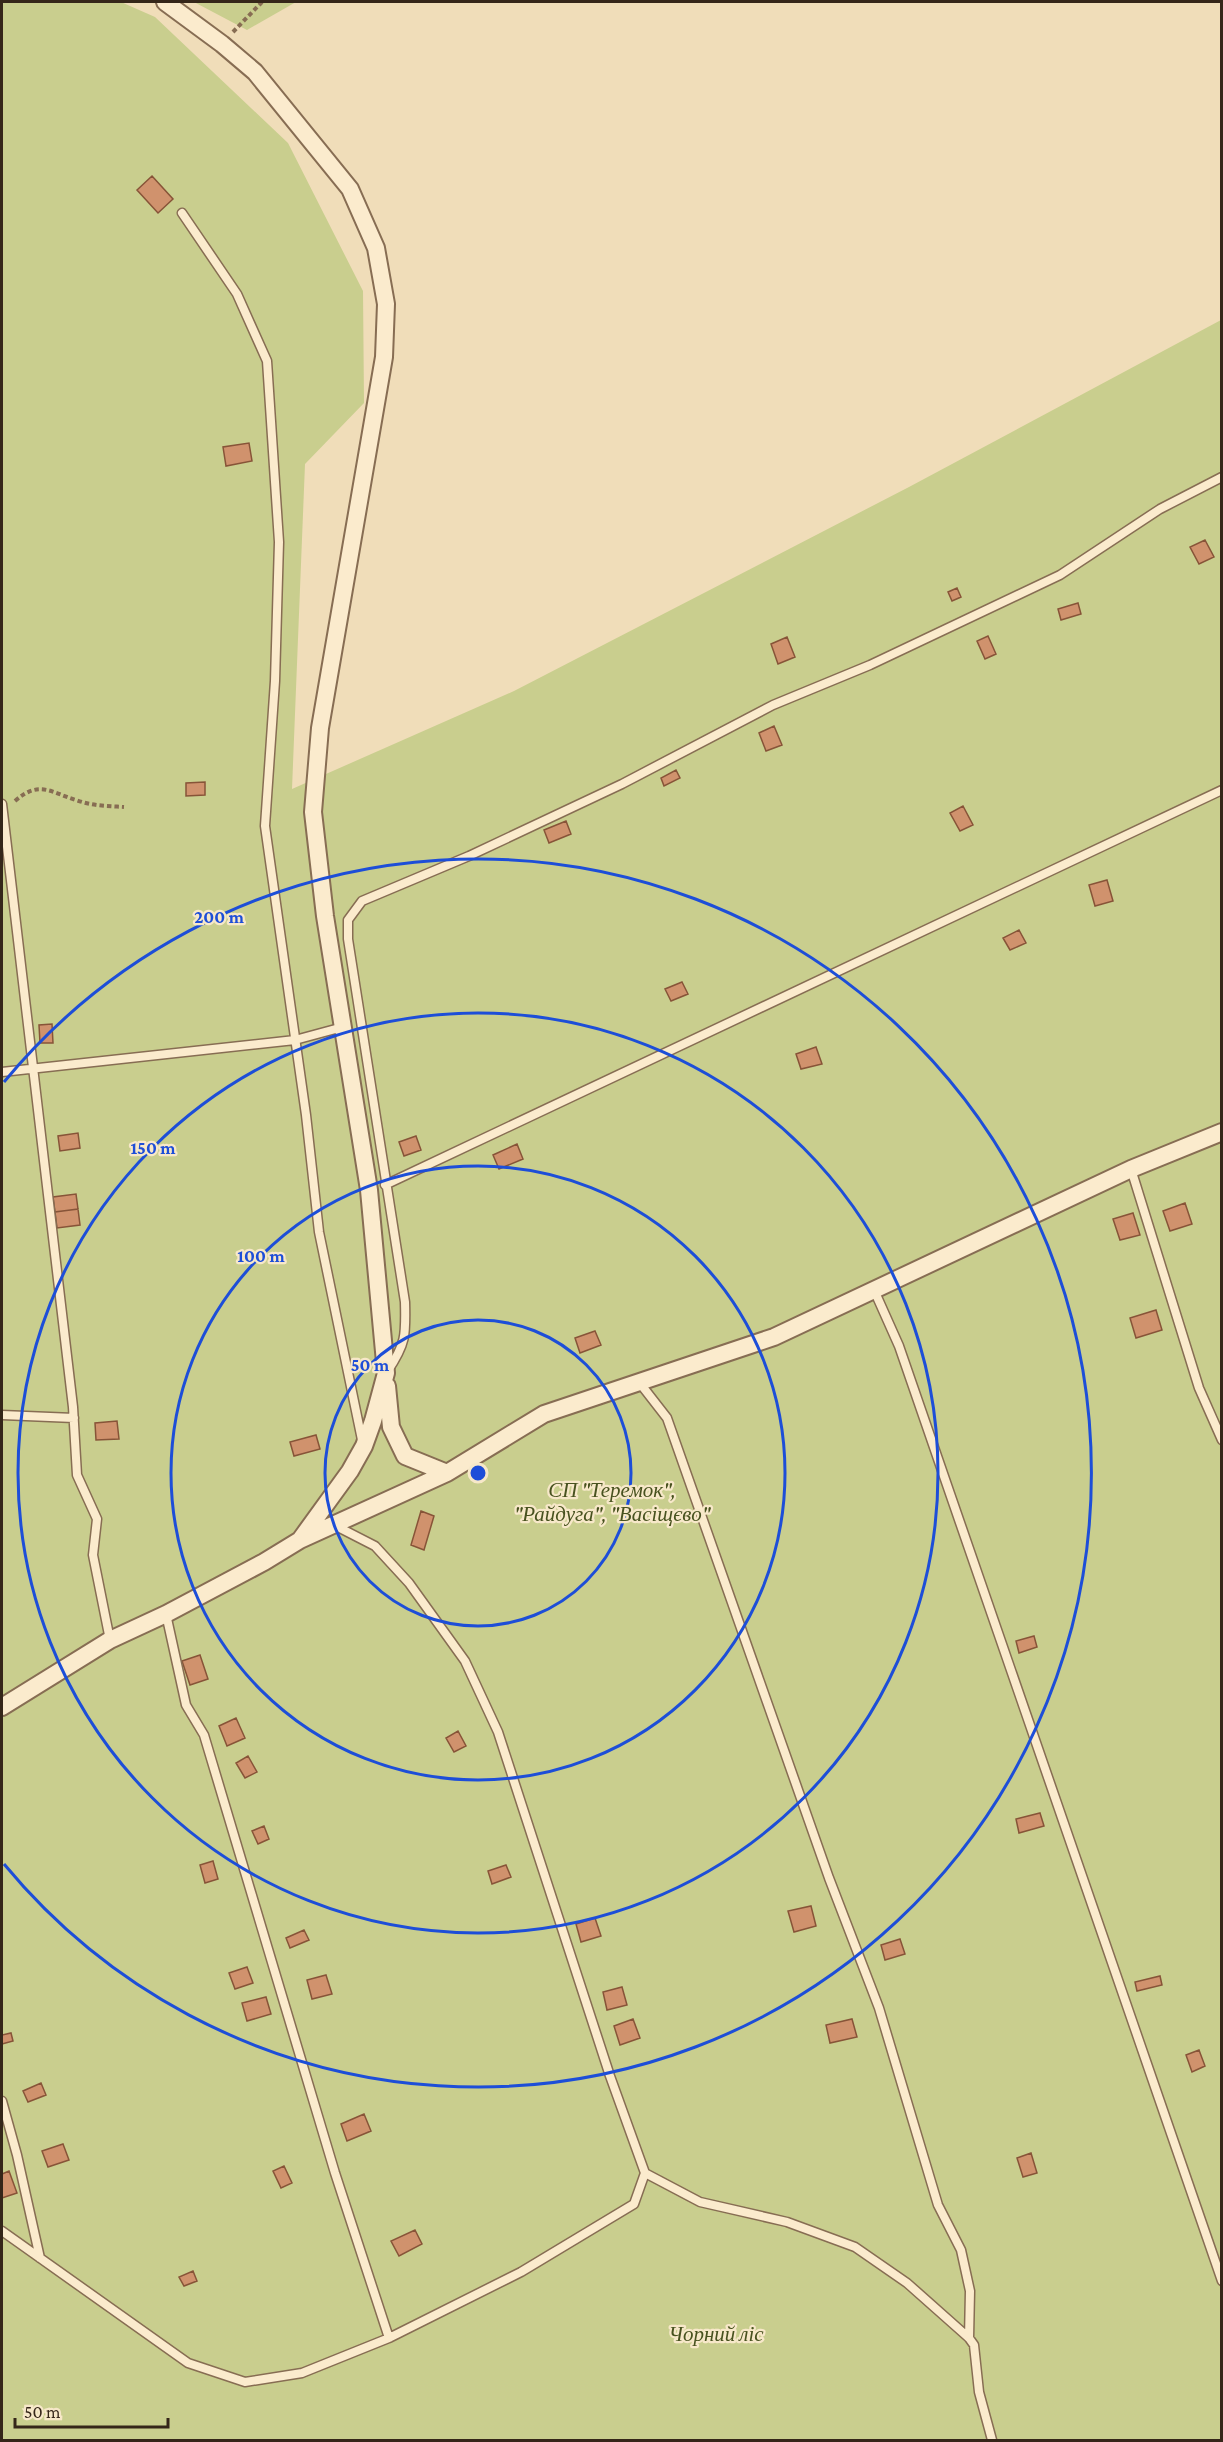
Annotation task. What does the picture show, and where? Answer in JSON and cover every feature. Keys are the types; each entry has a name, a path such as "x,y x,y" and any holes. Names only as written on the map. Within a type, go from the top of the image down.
{"street":[{"path":"165,2 222,44 255,72 350,189 376,248 386,304 384,357 320,728 313,812 325,916 369,1190 391,1427 405,1456 447,1473"},
{"path":"2,1707 110,1640 166,1614 300,1540 447,1473 544,1414 774,1337 1131,1169 1221,1132"},
{"path":"300,1540 350,1471 364,1446 386,1373"}],"lane":[{"path":"182,213 237,294 267,362 279,542 274,681 265,826 306,1114 320,1232 364,1446"},
{"path":"386,1373 399,1354 406,1336 405,1302 348,939 348,920 362,901 479,852 622,784 773,705 870,665 1060,575 1160,509 1221,477"},
{"path":"386,1185 1221,790"},
{"path":"2,804 74,1418 77,1475 97,1519 93,1555 110,1640"},
{"path":"2,1072 295,1040 344,1026"},
{"path":"1131,1169 1199,1388 1221,1440"},
{"path":"874,1290 899,1346 1221,2281"},
{"path":"639,1382 667,1418 829,1878 879,2008 938,2205 961,2250 970,2291 969,2338"},
{"path":"2,1415 74,1418"},
{"path":"2,2231 188,2363 245,2382 302,2373 389,2338 521,2272 634,2204 645,2173 610,2076 498,1732 465,1661 409,1583 375,1546 333,1524"},
{"path":"166,1614 186,1705 204,1735 335,2173 389,2338"},
{"path":"2,2101 17,2155 40,2258"},
{"path":"645,2173 700,2202 787,2222 855,2247 907,2283 974,2345 979,2392 992,2440"}],"path":[{"path":"222,44 262,2"},
{"path":"4,819 12,803 27,790 52,789 76,800 98,806 124,807"}],"green space":[{"name":"СП \"Теремок\", \"Райдуга\", \"Васіщєво\"","path":"2,2 121,2 155,17 288,143 363,291 364,403 305,464 292,789 514,691 909,487 1221,320 1221,2440 2,2440"},
{"path":"194,2 296,2 247,30"}],"building":[{"path":"152,176 173,199 158,213 137,190"},
{"path":"249,443 252,461 226,466 223,447"},
{"path":"1205,540 1214,557 1199,564 1190,547"},
{"path":"957,588 961,597 952,601 948,592"},
{"path":"1078,603 1081,614 1061,620 1058,609"},
{"path":"988,636 996,654 985,659 977,641"},
{"path":"787,637 795,657 778,664 771,644"},
{"path":"774,726 782,745 766,751 759,733"},
{"path":"676,770 680,778 664,786 661,778"},
{"path":"205,782 205,795 186,796 186,783"},
{"path":"963,806 973,825 960,831 950,813"},
{"path":"566,821 571,834 549,843 544,830"},
{"path":"1107,880 1113,901 1095,906 1089,885"},
{"path":"1019,930 1026,943 1010,950 1003,938"},
{"path":"682,982 688,994 671,1001 665,989"},
{"path":"52,1024 53,1043 40,1043 39,1025"},
{"path":"816,1047 822,1064 801,1069 796,1054"},
{"path":"78,1133 80,1148 60,1151 58,1136"},
{"path":"416,1136 421,1150 404,1156 399,1142"},
{"path":"517,1144 523,1159 499,1169 493,1155"},
{"path":"76,1194 78,1209 55,1212 53,1197"},
{"path":"1185,1203 1192,1224 1170,1231 1163,1211"},
{"path":"78,1209 80,1225 57,1228 55,1212"},
{"path":"1133,1213 1140,1235 1120,1240 1113,1219"},
{"path":"1156,1310 1162,1330 1136,1338 1130,1318"},
{"path":"595,1331 601,1345 580,1353 575,1338"},
{"path":"117,1421 119,1439 96,1440 95,1423"},
{"path":"316,1435 320,1449 294,1456 290,1442"},
{"path":"421,1511 434,1516 424,1550 411,1545"},
{"path":"1034,1636 1037,1647 1019,1653 1016,1641"},
{"path":"200,1655 208,1679 190,1685 182,1661"},
{"path":"236,1718 245,1738 227,1746 219,1726"},
{"path":"458,1731 466,1746 454,1752 446,1738"},
{"path":"248,1756 257,1772 245,1778 236,1763"},
{"path":"1040,1813 1044,1826 1019,1833 1016,1819"},
{"path":"264,1826 269,1839 258,1844 252,1831"},
{"path":"213,1861 218,1879 205,1883 200,1865"},
{"path":"506,1865 511,1877 492,1884 488,1871"},
{"path":"811,1906 816,1926 794,1932 788,1911"},
{"path":"595,1918 601,1936 581,1942 576,1924"},
{"path":"304,1930 309,1940 290,1948 286,1938"},
{"path":"900,1939 905,1954 885,1960 881,1945"},
{"path":"247,1967 253,1983 235,1989 229,1973"},
{"path":"326,1975 332,1994 312,1999 307,1980"},
{"path":"1160,1976 1162,1985 1137,1991 1135,1982"},
{"path":"622,1987 627,2005 607,2010 603,1992"},
{"path":"266,1997 271,2014 247,2021 242,2003"},
{"path":"633,2019 640,2038 620,2045 614,2026"},
{"path":"852,2019 857,2037 830,2043 826,2025"},
{"path":"11,2033 13,2041 2,2044 2,2035"},
{"path":"1199,2050 1205,2066 1192,2072 1186,2055"},
{"path":"41,2083 46,2095 28,2102 23,2091"},
{"path":"364,2114 371,2131 347,2141 341,2124"},
{"path":"63,2144 69,2160 48,2167 42,2151"},
{"path":"1031,2153 1037,2173 1023,2177 1017,2158"},
{"path":"284,2166 292,2183 281,2188 273,2171"},
{"path":"9,2171 17,2193 2,2198 2,2174"},
{"path":"415,2230 422,2244 399,2256 391,2241"},
{"path":"193,2271 197,2281 184,2286 179,2277"}],"park label":[{"name":"Чорний ліс","path":"716,2334"}]}
